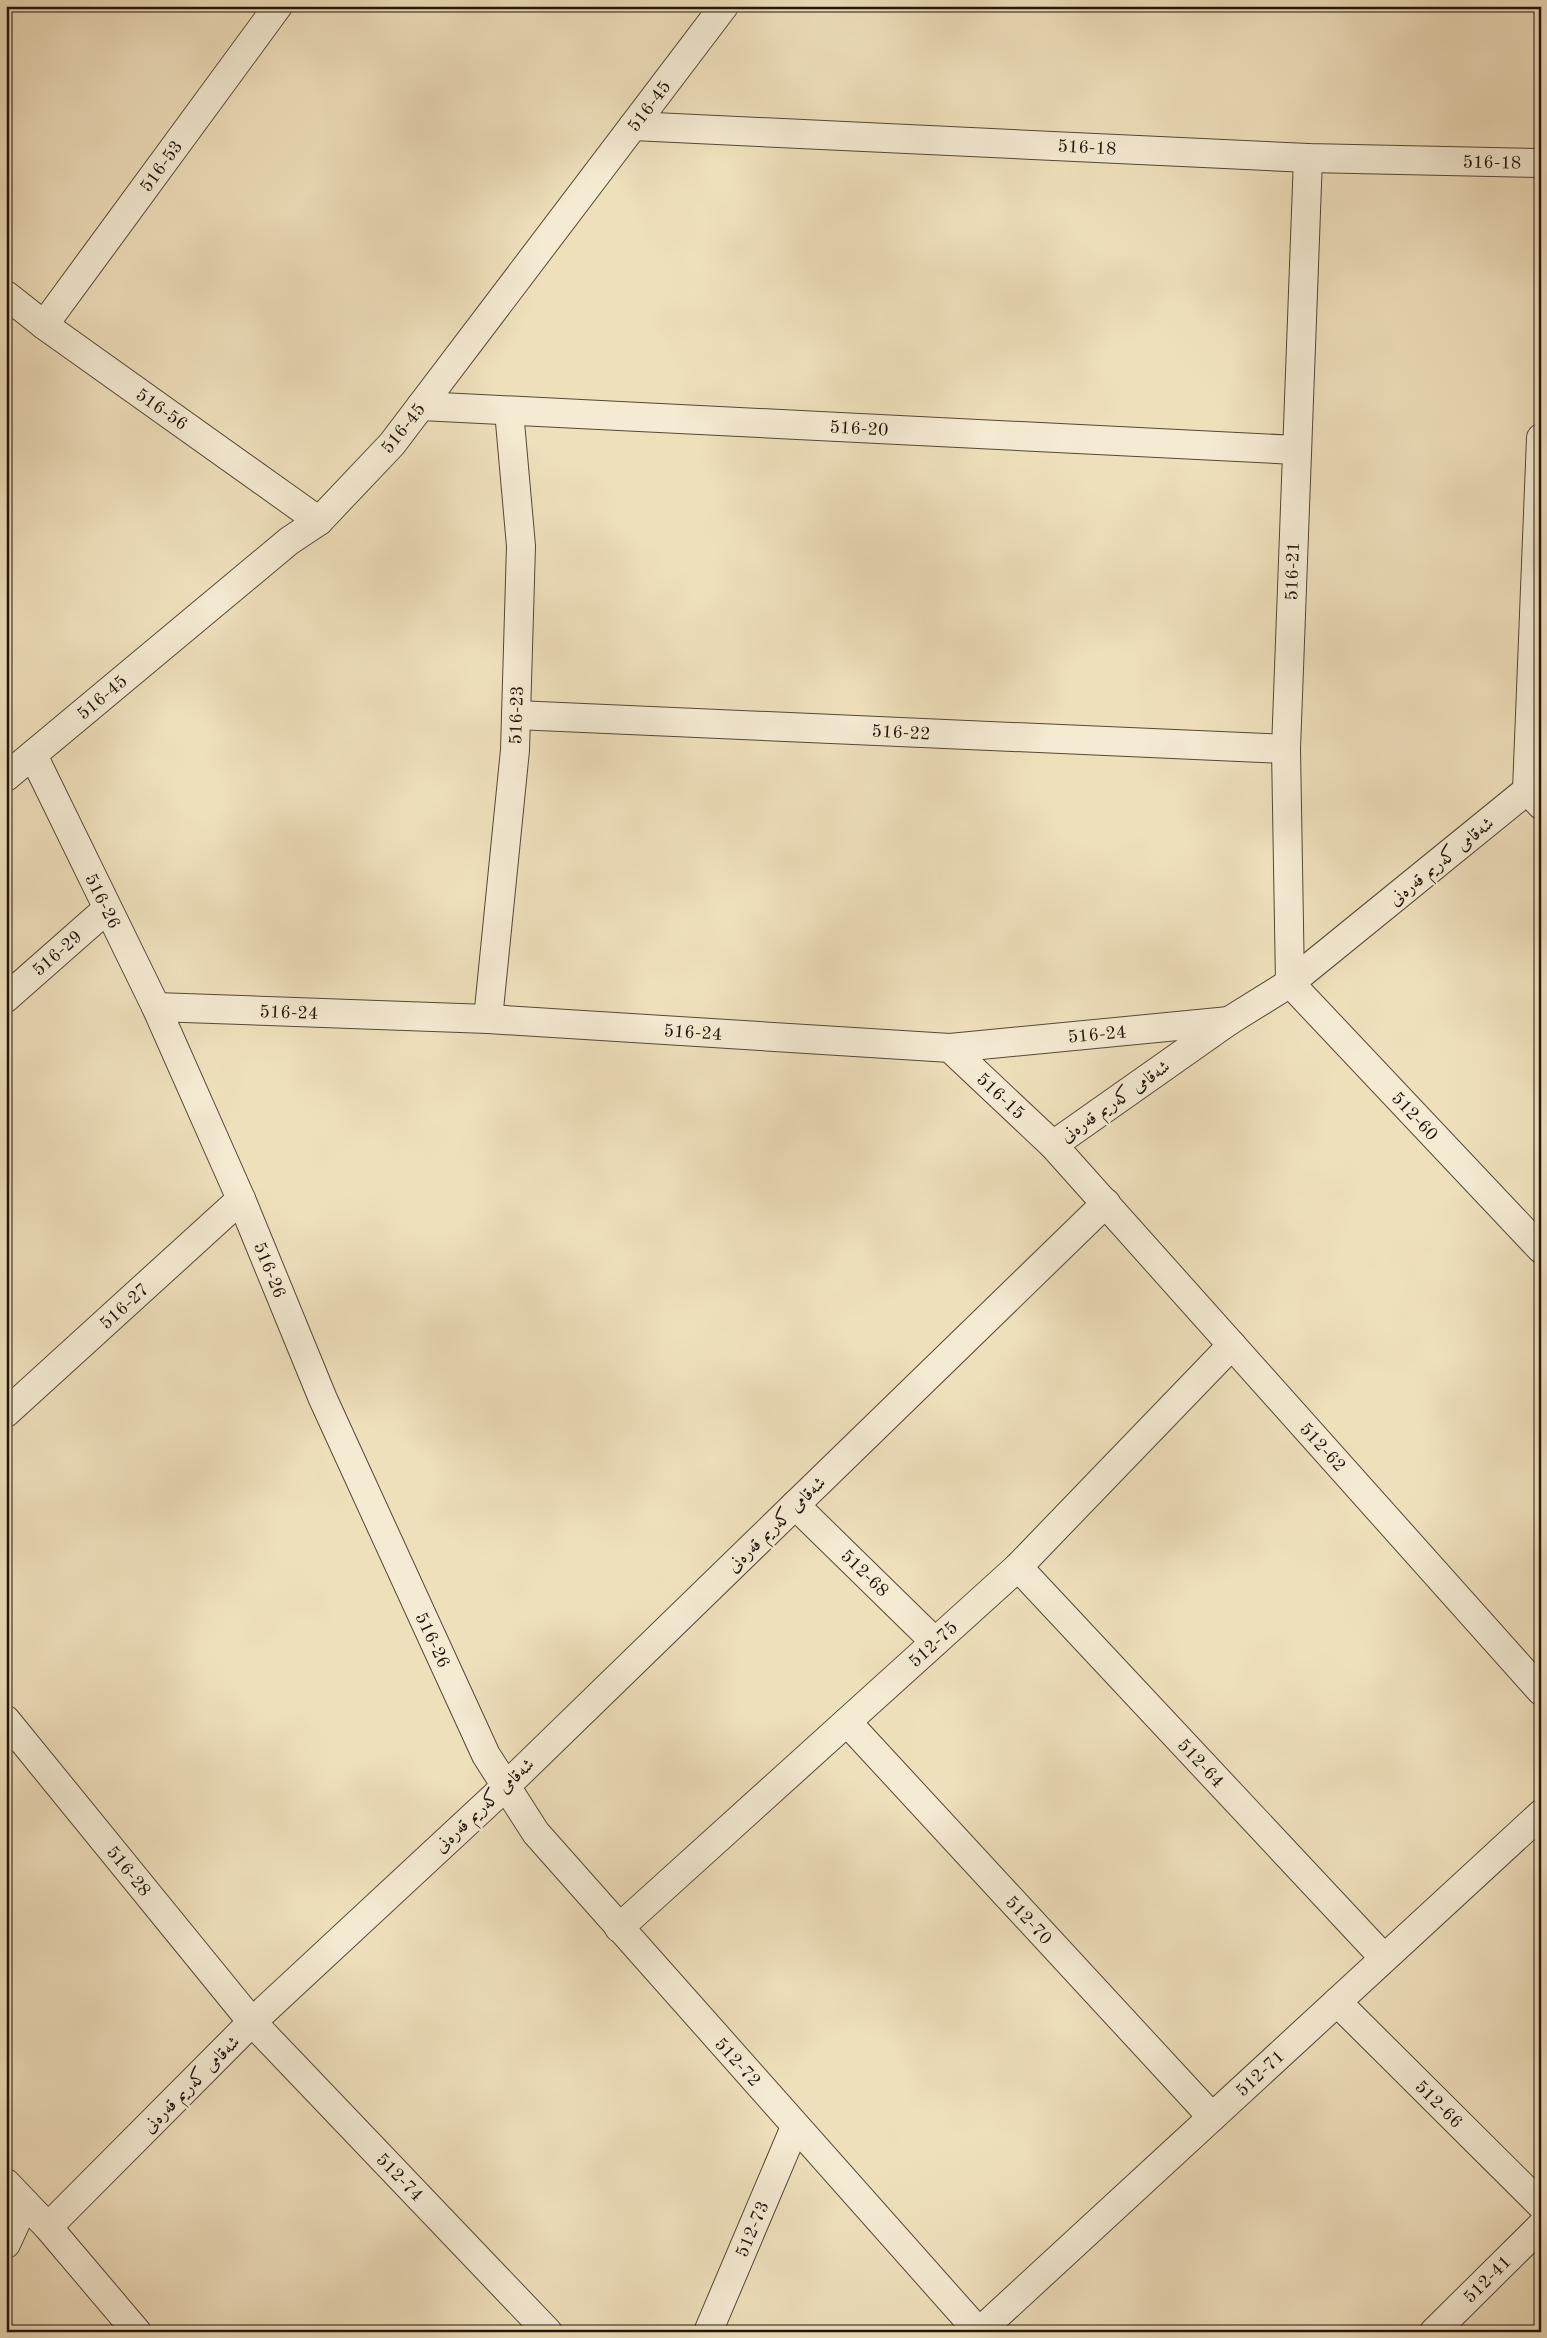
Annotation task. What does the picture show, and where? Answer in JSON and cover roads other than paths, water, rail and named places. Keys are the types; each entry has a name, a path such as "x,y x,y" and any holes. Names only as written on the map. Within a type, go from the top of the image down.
{"street":[{"name":"516-53","path":"44,325 278,6"},
{"name":"516-45","path":"6,777 289,541 319,521 392,444 724,6"},
{"name":"516-18","path":"634,126 1308,158 1541,163"},
{"name":"516-21","path":"1290,983 1286,749 1308,158"},
{"name":"516-56","path":"6,294 44,325 319,521"},
{"name":"516-20","path":"421,406 1297,450"},
{"name":"516-23","path":"488,1019 515,750 521,546 509,411"},
{"path":"1536,792 1541,438"},
{"name":"516-22","path":"516,716 1286,749"},
{"name":"516-26","path":"33,754 156,1007 241,1199 323,1399 486,1755 506,1786"},
{"name":"شەقامی کەریم قەرەنی","path":"48,2227 252,2022 506,1786 1106,1203 1053,1144 1229,1021 1290,983 1536,792"},
{"name":"516-29","path":"6,998 107,909"},
{"name":"512-60","path":"1290,983 1541,1249"},
{"name":"516-24","path":"156,1007 488,1019 950,1048 1229,1021"},
{"name":"516-15","path":"950,1048 1053,1144"},
{"name":"516-27","path":"6,1413 241,1199"},
{"name":"512-62","path":"1106,1203 1541,1691"},
{"name":"512-75","path":"620,1928 1018,1567 1232,1345"},
{"name":"512-68","path":"795,1505 935,1642"},
{"name":"512-64","path":"1018,1567 1384,1958"},
{"name":"516-28","path":"6,1720 252,2022"},
{"name":"512-70","path":"846,1722 1212,2117"},
{"name":"512-72","path":"506,1786 536,1832 979,2332"},
{"name":"512-71","path":"979,2332 1541,1814"},
{"name":"512-66","path":"1337,2002 1541,2206"},
{"name":"512-74","path":"252,2022 548,2332"},
{"name":"512-73","path":"708,2332 795,2126"},
{"path":"6,2182 48,2227 137,2332"},
{"path":"6,2244 25,2203"},
{"name":"512-41","path":"1434,2332 1541,2226"}]}
